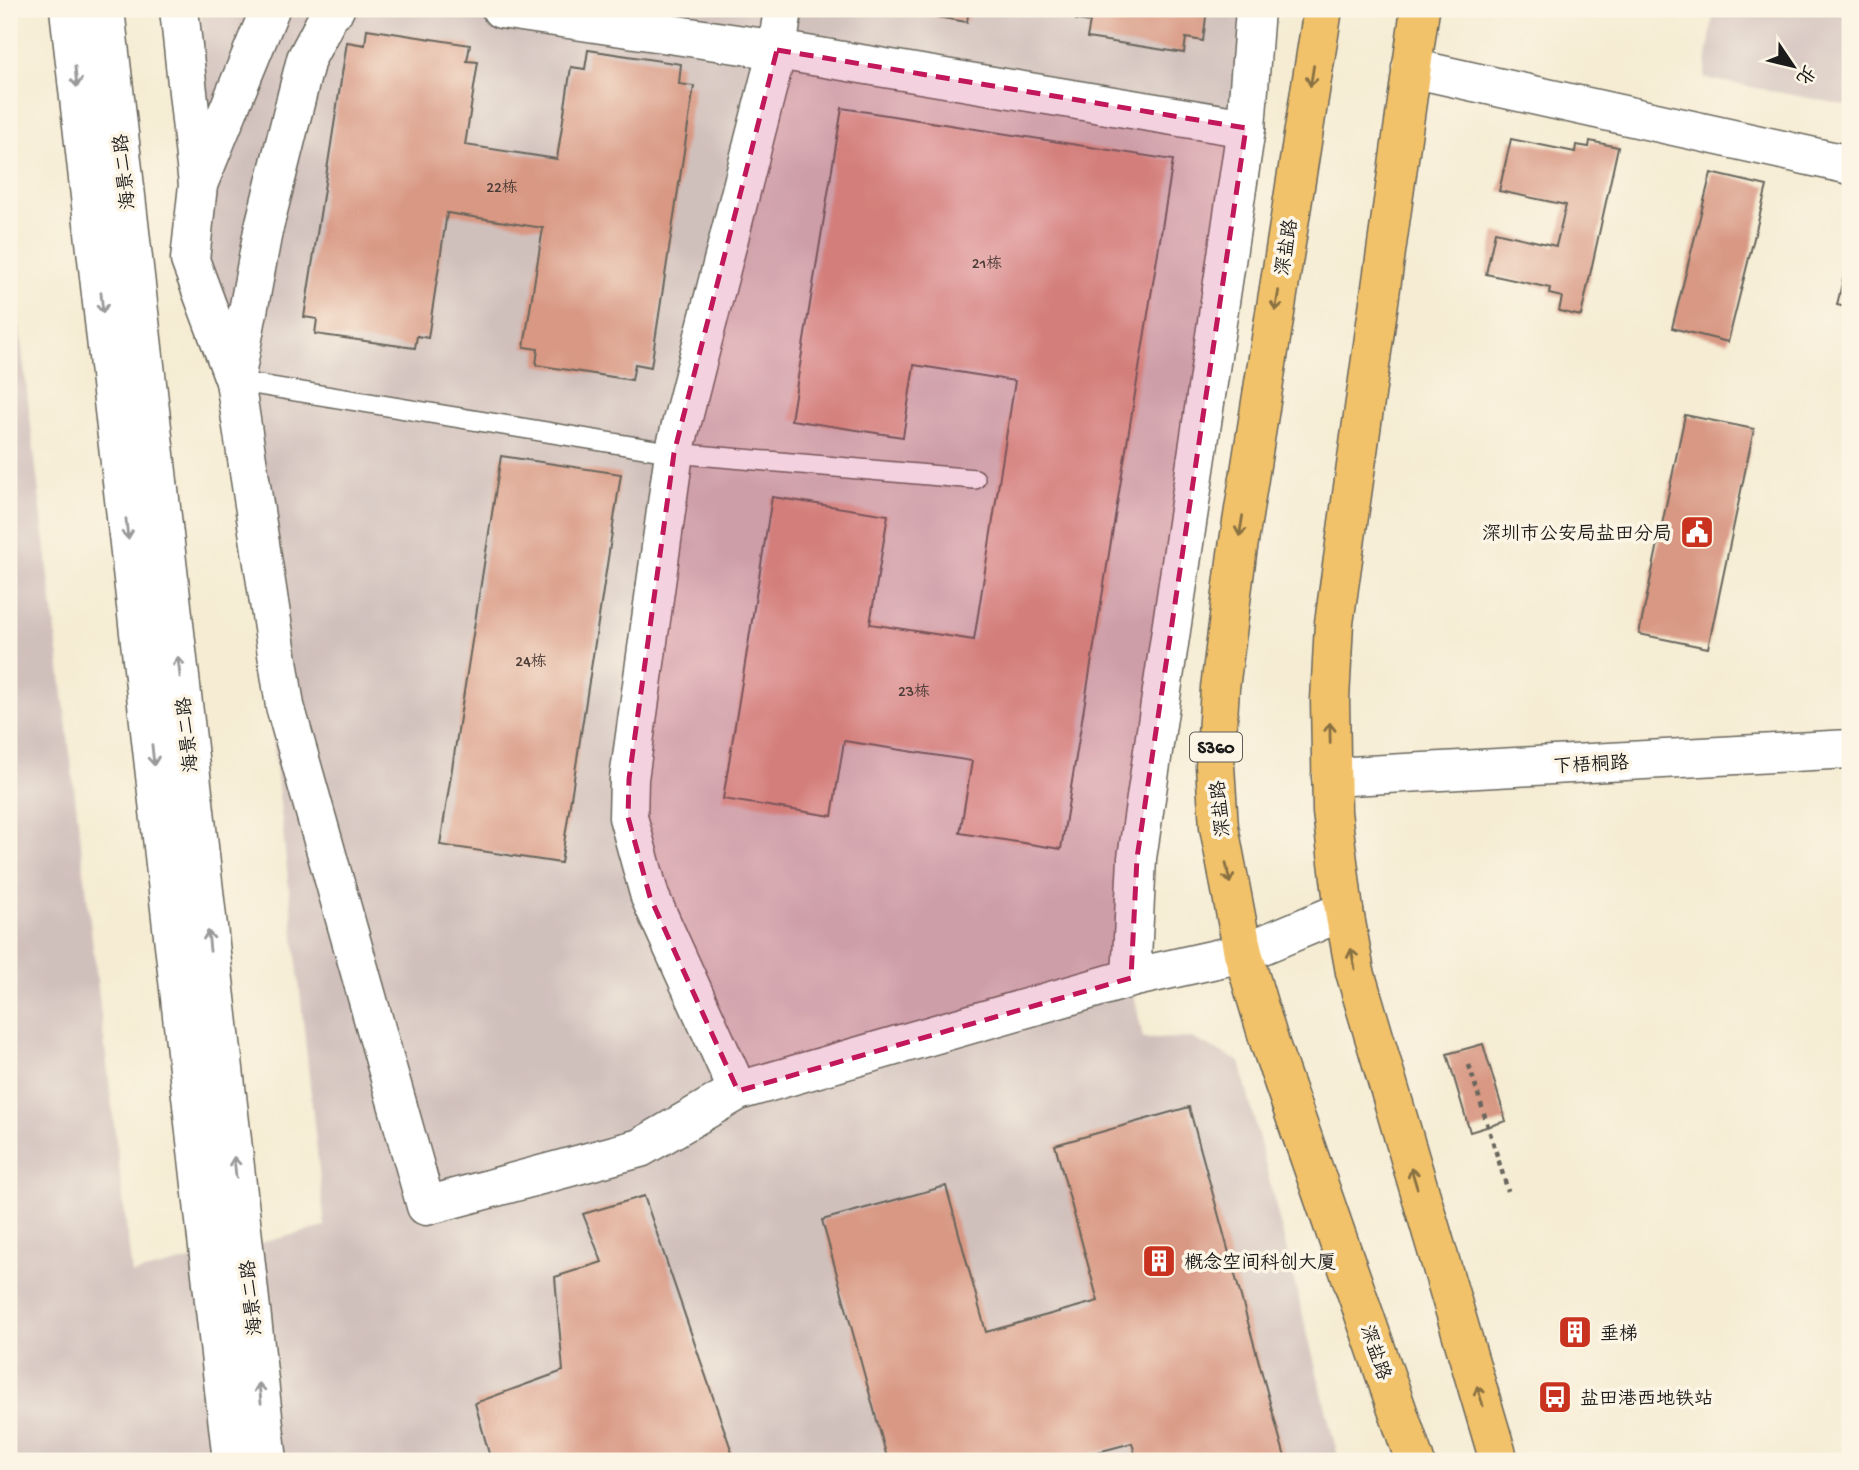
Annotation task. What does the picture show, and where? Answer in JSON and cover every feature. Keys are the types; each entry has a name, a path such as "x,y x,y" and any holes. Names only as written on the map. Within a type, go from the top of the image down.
{"main road":[{"name":"深盐路","path":"1323,9 1237,554 1220,688 1215,766 1219,827 1243,953 1270,1044 1415,1461"},
{"path":"1420,9 1334,623 1331,777 1335,847 1344,911 1367,1022 1499,1461"}],"street":[{"name":"海景二路","path":"69,9 232,1461"},
{"name":"海景二路","path":"105,9 268,1461"},
{"path":"179,9 198,185 190,260 236,381 285,706 426,1206 640,1148 738,1091 1131,978 1243,953 1344,911"},
{"path":"198,185 270,9"},
{"path":"236,381 263,231 306,59 331,11 335,9"},
{"path":"500,9 776,50 1246,128"},
{"path":"738,1091 650,897 628,817 629,779 674,453 776,50 783,9"},
{"path":"1131,978 1137,858 1246,128 1255,9"},
{"path":"1411,68 1850,166"},
{"name":"下梧桐路","path":"1331,777 1850,749"}],"lane":[{"path":"236,381 674,453 975,479"}],"path":[{"path":"1469,1065 1508,1191"}],"highlighted area":[{"path":"777,50 1246,128 1137,858 1131,978 738,1091 650,897 628,817 629,779 674,453"}],"shaded area":[{"path":"203,9 1265,9 1131,978 1143,1039 1192,1038 1240,1062 1339,1461 9,1461 9,240 132,1274 325,1227 235,381 190,260 185,58"},
{"path":"1714,9 1850,9 1850,106 1704,78"}],"building":[{"path":"889,9 969,9 967,22"},
{"path":"1078,9 1207,9 1203,41 1186,38 1184,53 1087,38 1090,22 1076,20"},
{"path":"367,29 470,45 467,61 478,62 465,145 557,159 571,67 585,69 588,50 681,64 679,84 694,86 651,367 635,364 632,380 536,365 538,349 524,347 543,228 447,213 428,338 417,336 415,348 315,334 317,319 304,317 347,42 365,45"},
{"path":"842,108 1173,160 1061,849 960,833 972,761 844,741 832,816 723,799 772,497 888,515 870,624 974,640 1015,381 914,365 903,437 791,420"},
{"path":"1511,139 1575,152 1576,145 1589,147 1590,141 1618,147 1581,316 1559,311 1562,297 1549,294 1550,288 1486,274 1495,232 1556,246 1566,205 1499,191"},
{"path":"1711,173 1767,186 1728,342 1672,328"},
{"path":"1850,253 1850,308 1837,305"},
{"name":"深圳市公安局盐田分局","path":"1685,415 1754,429 1708,648 1639,634"},
{"path":"501,456 621,474 561,863 440,845"},
{"path":"1483,1044 1506,1121 1470,1132 1447,1054"},
{"name":"概念空间科创大厦","path":"1189,1107 1286,1461 1137,1461 1132,1443 1064,1461 888,1461 822,1220 946,1186 986,1332 1098,1301 1055,1145"},
{"path":"644,1196 735,1461 491,1461 475,1403 563,1371 555,1277 602,1262 583,1214"},
{"name":"垂梯","path":"1581,1320 1588,1339 1567,1345 1562,1326"}],"place":[{"name":"深圳市公安局盐田分局","path":"1697,532"},
{"name":"概念空间科创大厦","path":"1159,1261"},
{"name":"垂梯","path":"1575,1332"},
{"name":"盐田港西地铁站","path":"1555,1397"}]}
